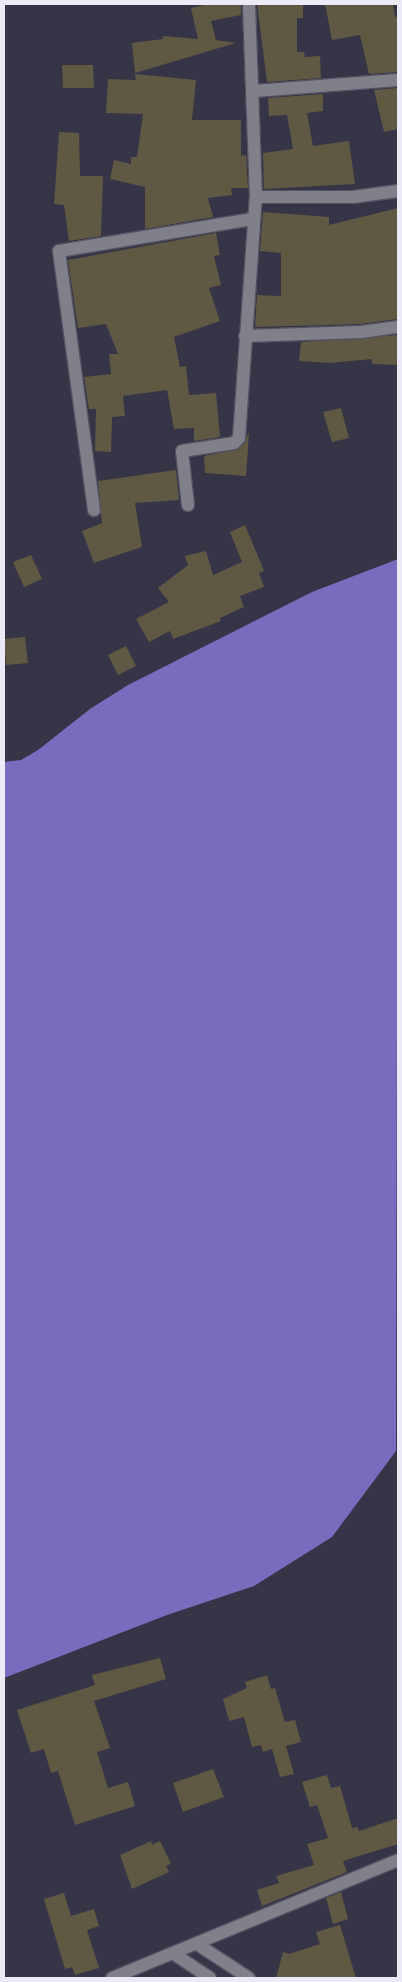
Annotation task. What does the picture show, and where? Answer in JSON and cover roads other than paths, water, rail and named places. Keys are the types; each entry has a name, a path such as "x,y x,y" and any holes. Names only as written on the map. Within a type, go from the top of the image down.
{"street":[{"path":"188,505 182,451 229,444 239,438 252,218 256,197 250,4"},
{"path":"254,91 398,80"},
{"path":"256,197 338,198 398,191"},
{"path":"94,510 59,251 252,218"},
{"path":"245,336 361,332 398,327"},
{"path":"112,1978 398,1860"},
{"path":"197,1944 249,1978"},
{"path":"174,1954 210,1978"}]}
